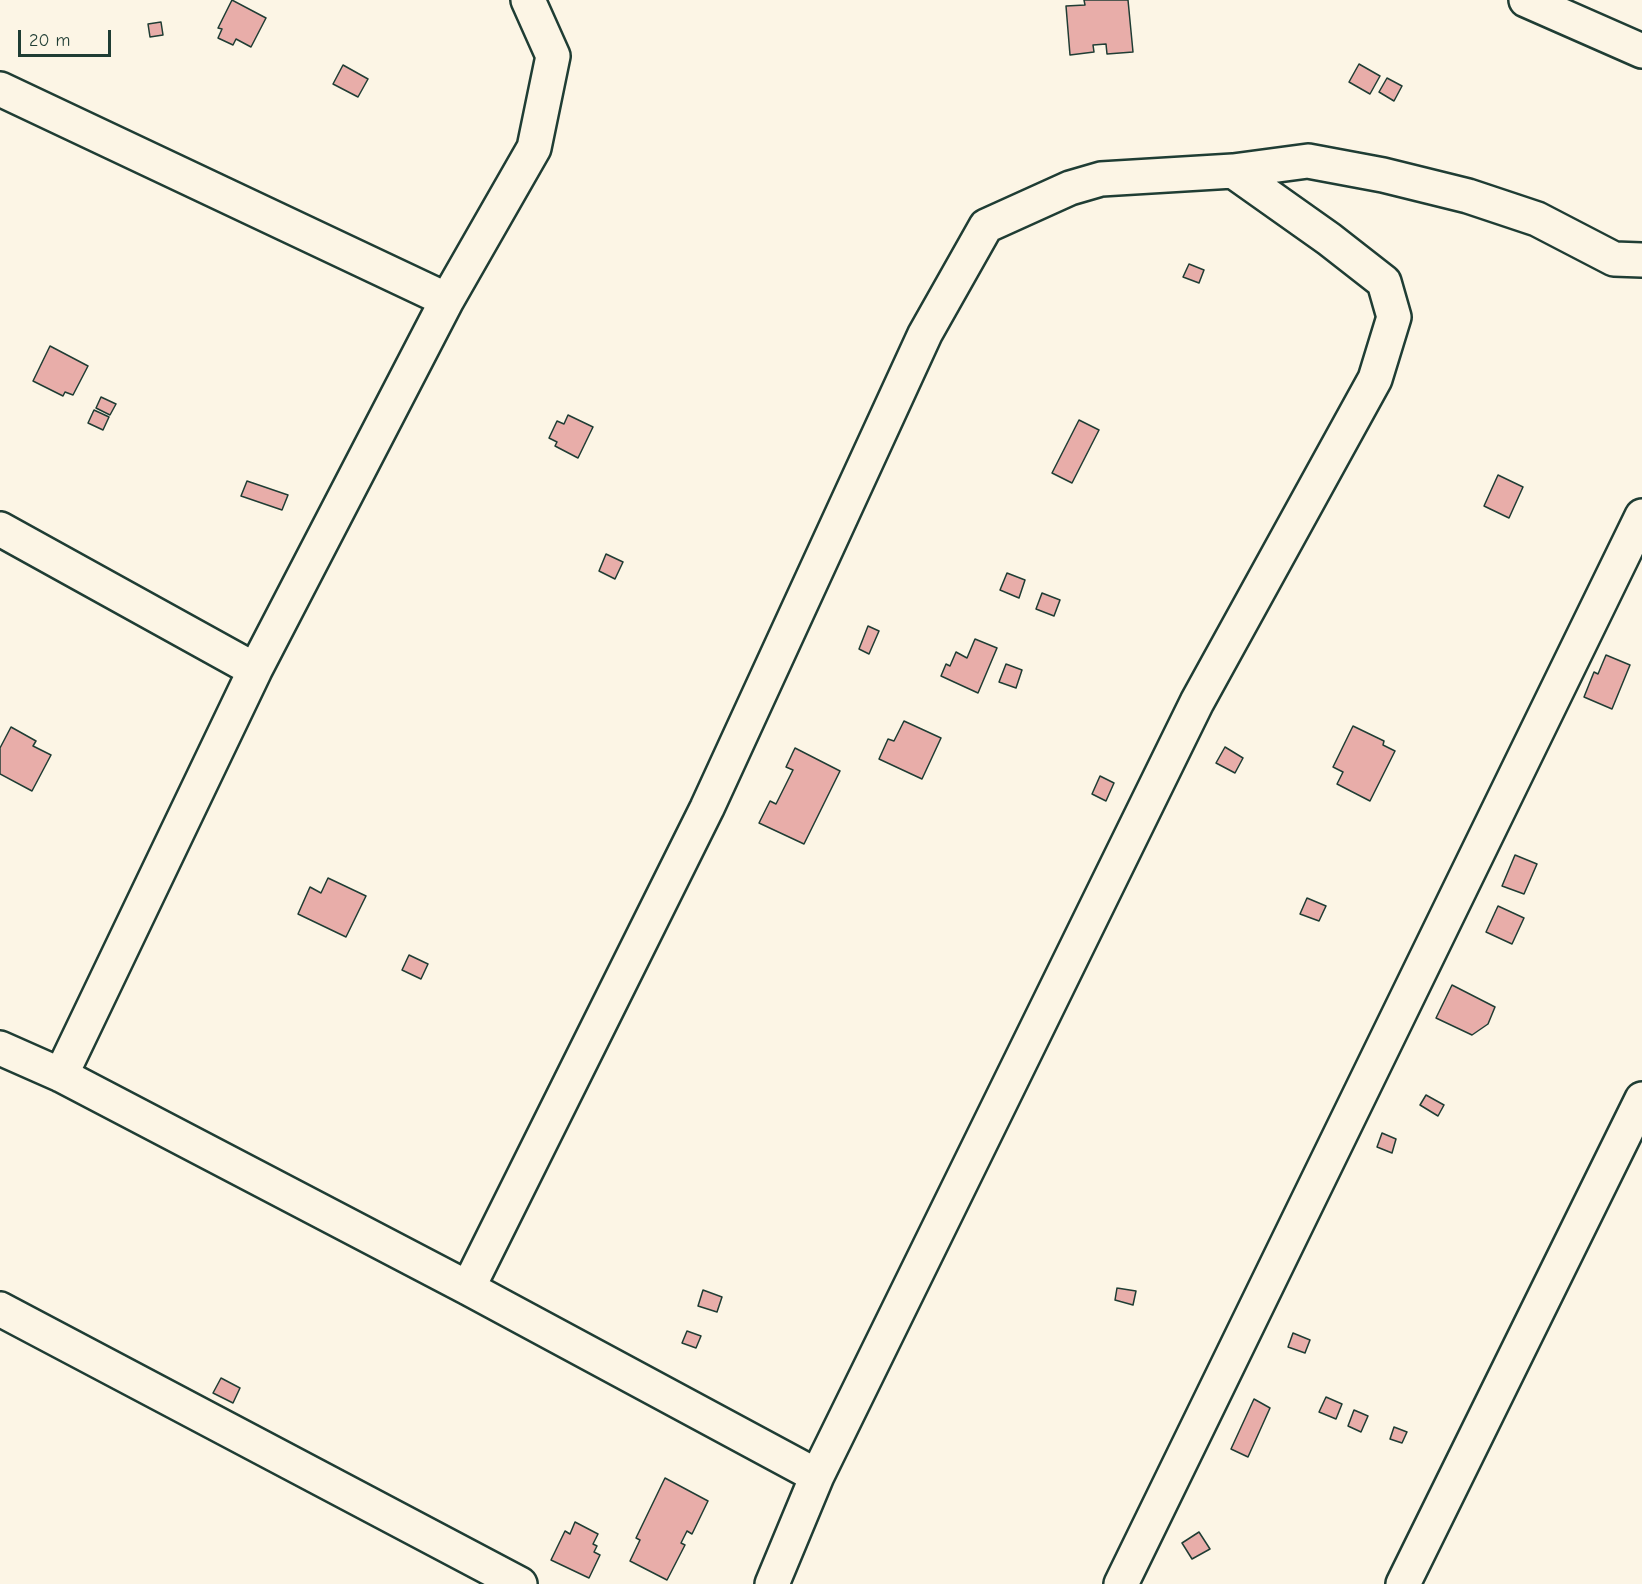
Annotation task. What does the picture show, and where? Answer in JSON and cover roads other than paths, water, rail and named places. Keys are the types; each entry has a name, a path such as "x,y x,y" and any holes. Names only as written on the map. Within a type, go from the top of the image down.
{"street":[{"path":"61,1075 255,670 447,300 534,148 553,56 528,0"},
{"path":"1526,0 1642,51"},
{"path":"0,89 447,300"},
{"path":"468,1288 707,808 925,334 986,226 1070,188 1101,179 1233,171 1308,162 1383,176 1468,196 1538,219 1614,259 1642,260"},
{"path":"772,1584 817,1476 1197,702 1375,379 1394,317 1384,282 1329,239 1233,171"},
{"path":"1121,1584 1642,516"},
{"path":"0,528 255,670"},
{"path":"0,1048 61,1075 468,1288 817,1476"},
{"path":"1403,1584 1642,1099"},
{"path":"0,1310 520,1584"}]}
